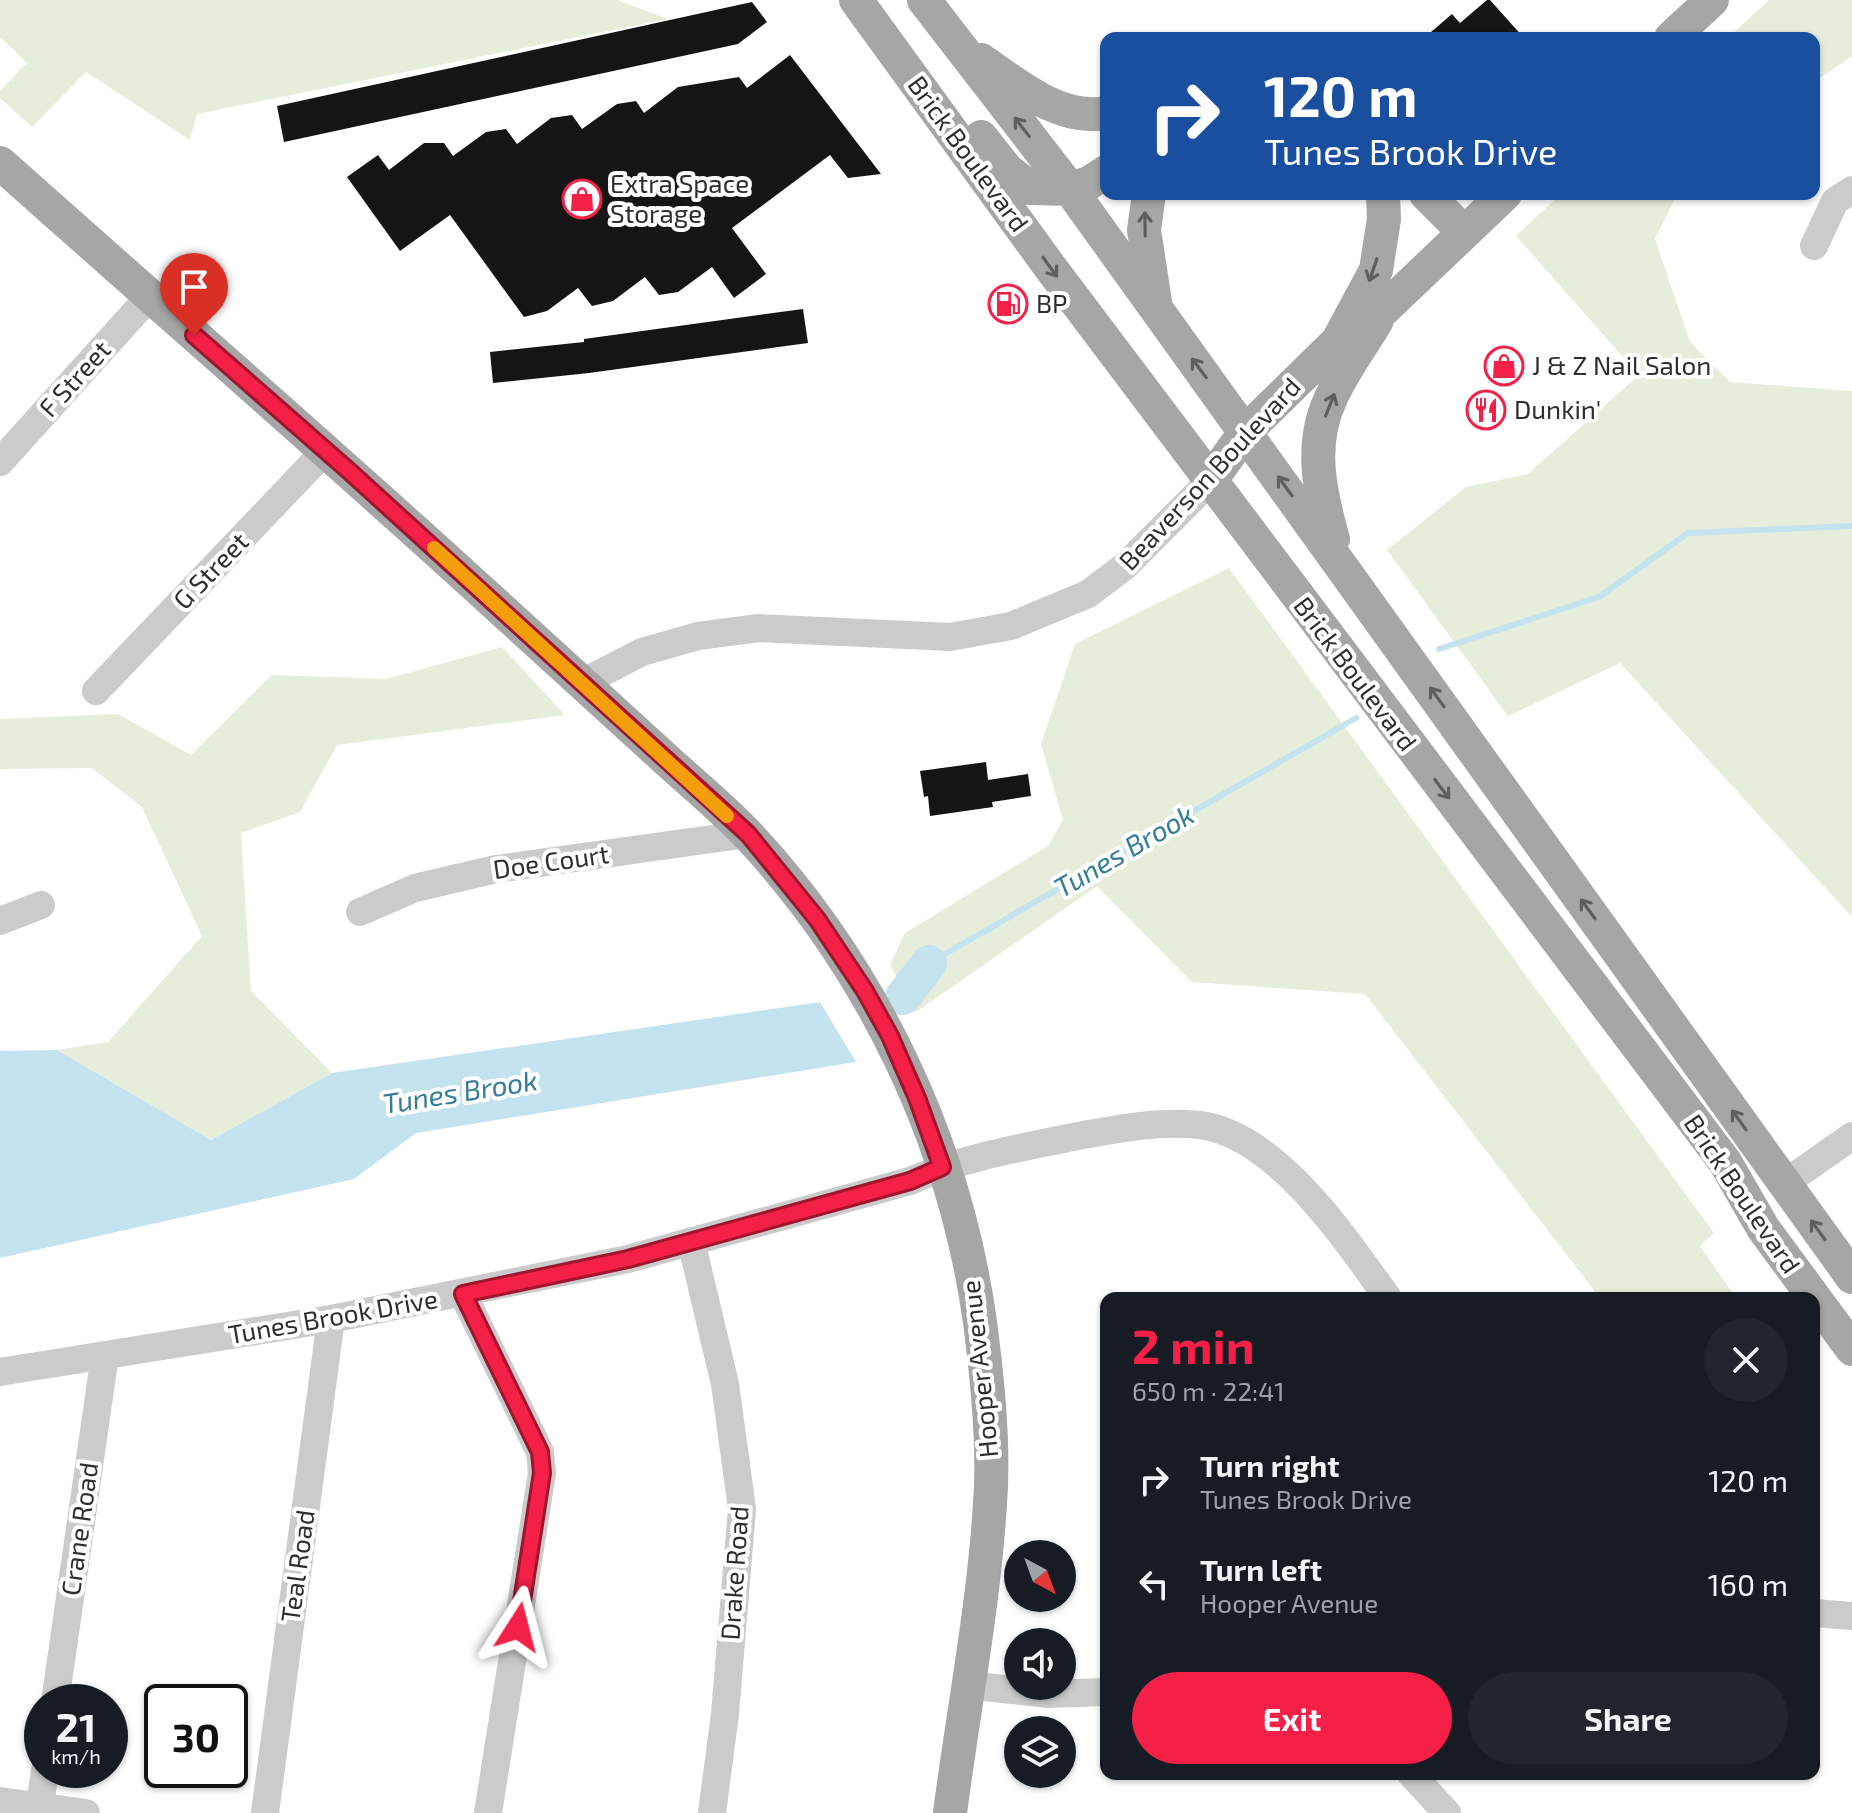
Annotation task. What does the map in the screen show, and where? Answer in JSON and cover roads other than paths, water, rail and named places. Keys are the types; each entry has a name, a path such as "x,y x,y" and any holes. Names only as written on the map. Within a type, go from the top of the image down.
{"main road":[{"name":"Brick Boulevard","path":"856,0 1050,267 1354,674 1725,1162 1763,1228 1810,1292"},
{"path":"876,0 1007,170 1030,188 1070,189 1100,176"},
{"name":"Brick Boulevard","path":"924,0 1070,189 1246,431 1852,1277"},
{"path":"1677,32 1712,0"},
{"path":"954,41 1053,106 1072,112 1100,113"},
{"name":"Hooper Avenue","path":"0,163 326,450 748,834 817,919 865,991 929,1125 962,1234 980,1319 991,1484 950,1813"},
{"path":"1148,200 1144,230 1156,310"},
{"path":"1338,341 1376,270 1384,219 1383,200"},
{"path":"1432,200 1464,232"},
{"name":"Beaverson Boulevard","path":"1211,480 1246,431 1338,341 1382,311 1499,200"},
{"path":"1340,562 1323,503 1317,463 1321,430 1330,400 1382,311"},
{"path":"1725,1162 1747,1173 1784,1184"},
{"name":"Brick Boulevard","path":"1820,1305 1852,1349"}],"street":[{"path":"1814,246 1835,201 1852,190"},
{"name":"F Street","path":"0,462 150,296"},
{"name":"G Street","path":"96,691 326,450"},
{"name":"Beaverson Boulevard","path":"582,683 642,652 698,636 728,632 759,628 950,637 1011,626 1088,594 1125,566 1211,480"},
{"name":"Doe Court","path":"360,912 415,888 496,869 748,834"},
{"path":"0,921 41,905"},
{"name":"Tunes Brook Drive","path":"0,1372 331,1319 628,1259 910,1181 978,1156 1112,1129 1163,1124 1202,1125 1237,1136 1268,1156 1331,1219 1384,1292"},
{"path":"1784,1184 1852,1136"},
{"name":"Drake Road","path":"691,1241 725,1384 742,1509 725,1714 712,1813"},
{"path":"463,1294 540,1452 542,1473 488,1813"},
{"name":"Teal Road","path":"265,1813 331,1319"},
{"name":"Crane Road","path":"58,1684 105,1355"},
{"path":"1820,1613 1852,1616"},
{"path":"967,1685 1048,1694 1100,1692"},
{"path":"1417,1780 1447,1813"},
{"path":"39,1810 42,1788"},
{"path":"0,1801 39,1810 86,1813"}],"water":[{"path":"820,1002 856,1062 416,1133 354,1179 0,1258 0,1051 57,1050 211,1140 332,1073"}],"waterway":[{"name":"Tunes Brook","path":"1439,649 1599,597 1688,533 1852,526"},
{"name":"Tunes Brook","path":"929,963 1356,718"},
{"name":"Tunes Brook","path":"903,997 929,963"}],"place":[{"name":"Extra Space Storage","path":"582,199"},
{"name":"BP","path":"1008,304"},
{"name":"J & Z Nail Salon","path":"1504,366"},
{"name":"Dunkin'","path":"1486,410"}]}
